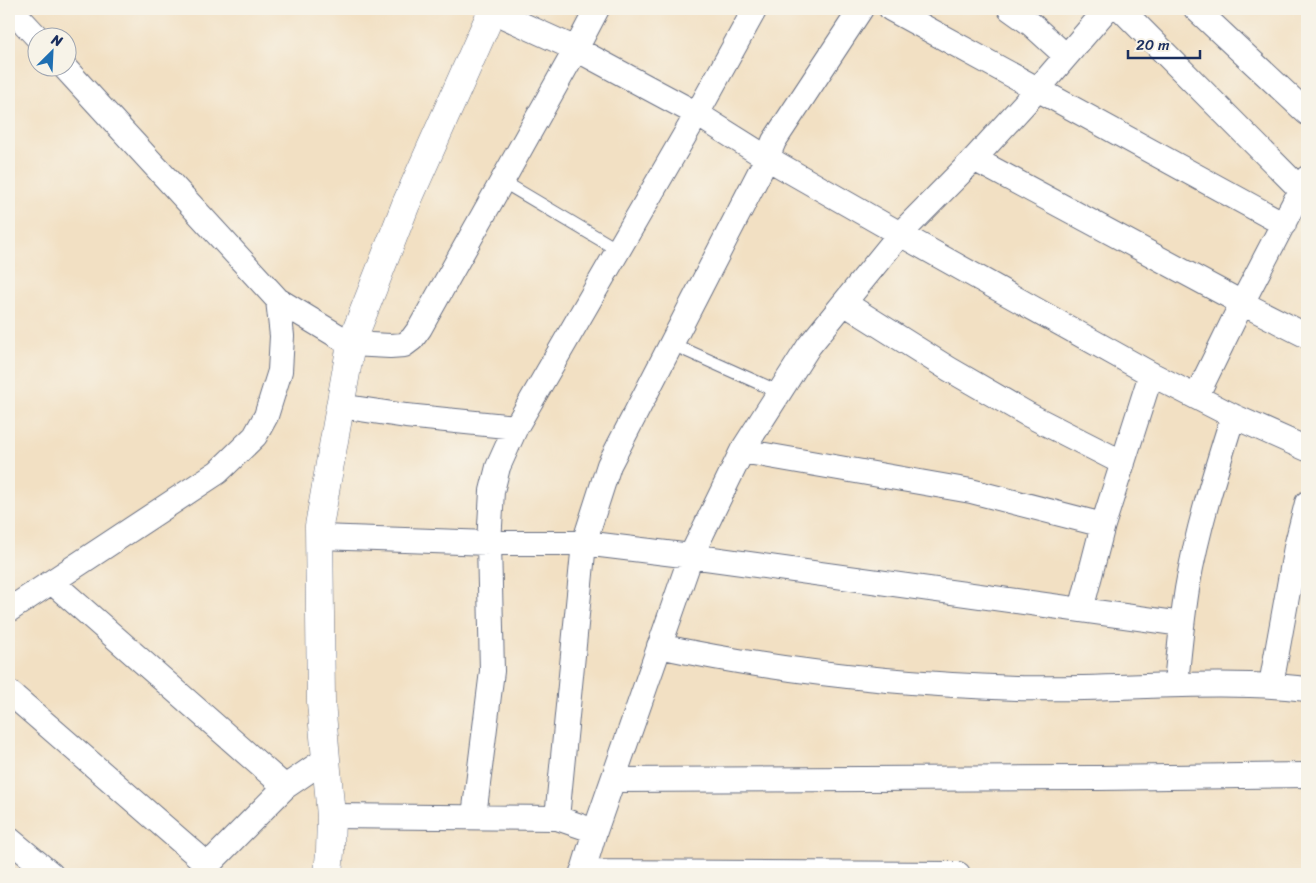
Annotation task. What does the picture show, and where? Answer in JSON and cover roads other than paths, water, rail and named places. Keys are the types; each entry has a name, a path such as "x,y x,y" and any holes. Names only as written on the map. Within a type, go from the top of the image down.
{"street":[{"path":"11,9 29,28"},
{"path":"74,78 278,300 351,344 404,345 412,339 420,328 597,9"},
{"path":"474,816 492,670 489,543 492,491 498,467 516,427 697,114 755,9"},
{"path":"557,818 584,543 609,465 774,141 862,9"},
{"path":"891,9 1038,89 1298,204"},
{"path":"1010,9 1031,24 1066,56"},
{"path":"958,874 582,873 691,556 742,451 809,346 900,234 974,159 1107,9"},
{"path":"1121,9 1298,204"},
{"path":"1196,9 1307,113"},
{"path":"328,874 331,816 321,702 319,526 351,344 406,204 492,10 576,49 697,114 767,158 1151,374 1233,416 1307,449"},
{"path":"974,159 1307,336"},
{"path":"1196,397 1242,303 1298,204"},
{"path":"9,610 218,472 255,436 266,416 280,371 282,336 278,300"},
{"path":"844,303 996,396 1123,463"},
{"path":"1081,610 1103,525 1151,374"},
{"path":"340,406 406,416 516,427"},
{"path":"1176,684 1182,624 1196,545 1209,494 1233,416"},
{"path":"742,451 971,491 1103,525"},
{"path":"1271,685 1296,547 1307,503"},
{"path":"320,536 489,543 584,543 1182,624"},
{"path":"52,582 284,787"},
{"path":"659,646 755,665 885,680 1016,688 1097,688 1176,684 1271,685 1307,689"},
{"path":"9,692 204,869 284,787 326,759"},
{"path":"613,780 1307,775"},
{"path":"331,816 557,818 595,831"},
{"path":"9,838 51,874"}],"lane":[{"path":"502,181 618,250"},
{"path":"672,344 778,392"}]}
